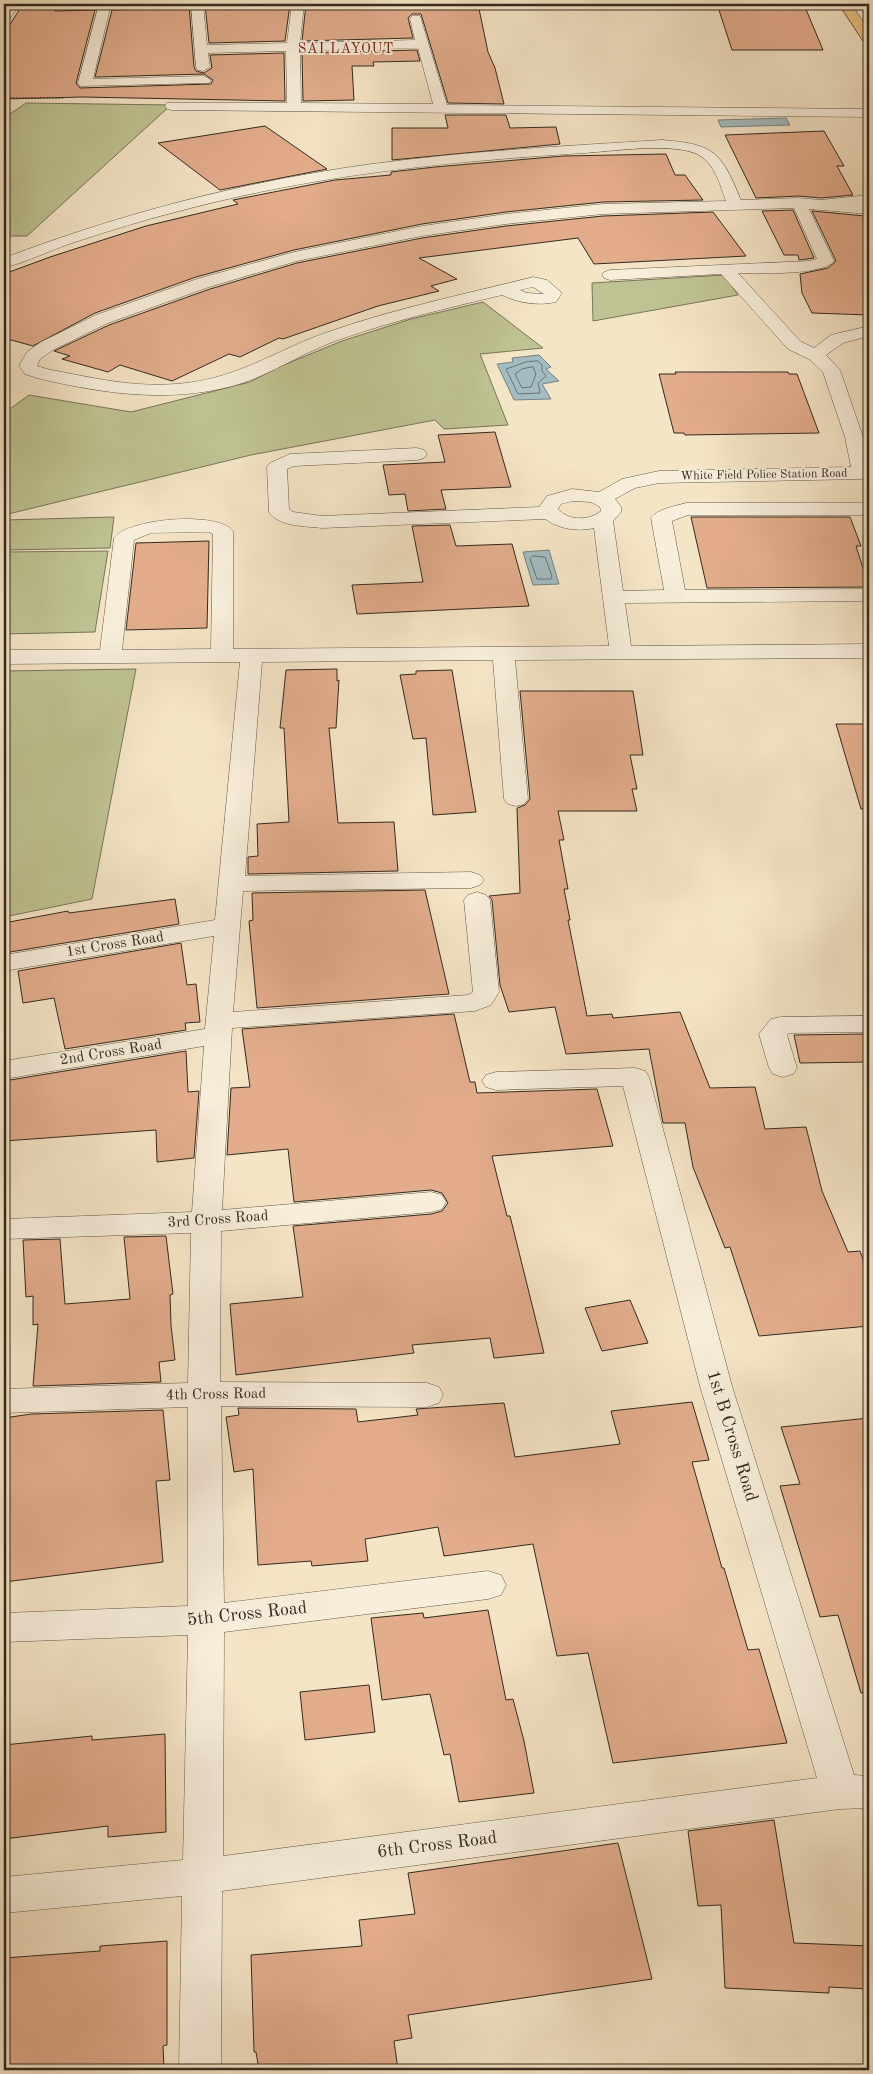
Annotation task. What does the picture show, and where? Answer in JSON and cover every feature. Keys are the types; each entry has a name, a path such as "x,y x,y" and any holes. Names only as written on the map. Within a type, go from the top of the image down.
{"main road":[{"path":"845,4 869,39"}],"street":[{"path":"4,18 14,4"},
{"path":"105,4 85,83 204,80"},
{"path":"197,4 204,80 203,106"},
{"path":"294,107 293,47 298,4"},
{"path":"416,19 441,108"},
{"path":"202,49 423,44"},
{"path":"172,106 869,113"},
{"path":"4,263 111,225 265,187 412,164 495,155 662,144 686,145 700,149 713,157 719,165 736,204"},
{"path":"821,205 869,200"},
{"path":"610,275 811,266 826,261 798,203"},
{"path":"504,289 372,322 315,342 249,374 218,384 184,389 118,389 43,374 32,370 28,366 33,356 47,346 102,319 203,282 294,257 422,231 506,219 603,209 798,203 869,209"},
{"name":"White Field Police Station Road","path":"602,509 629,483 659,477 862,473 854,437 831,370 815,356 794,345 725,269"},
{"path":"815,356 837,339 869,331"},
{"path":"417,454 290,460 277,467 279,512 288,517 322,522 550,513 563,521 573,523 594,522 602,509"},
{"path":"862,473 869,503"},
{"path":"550,513 548,509 550,504 562,497 582,495 602,509 621,652"},
{"path":"717,498 869,503"},
{"path":"676,596 661,518 686,509 869,503"},
{"path":"110,656 124,538 133,532 150,527 212,526 223,531 237,655 230,884 206,1222 204,1394 206,1620 200,2070"},
{"path":"614,597 869,595"},
{"path":"4,657 869,650"},
{"path":"503,653 516,799"},
{"name":"2nd Cross Road","path":"4,1070 219,1028 475,1003 486,992 474,890 230,884"},
{"name":"1st Cross Road","path":"4,963 227,926"},
{"path":"783,1068 773,1034 781,1025 869,1024"},
{"name":"1st B Cross Road","path":"496,1081 635,1077 716,1386 854,1792"},
{"name":"3rd Cross Road","path":"4,1229 206,1222 431,1202"},
{"name":"4th Cross Road","path":"4,1401 204,1394 428,1395"},
{"name":"5th Cross Road","path":"4,1627 206,1620 488,1585"},
{"name":"6th Cross Road","path":"4,1895 202,1876 854,1792"}],"green space":[{"path":"26,103 171,105 27,236 4,236 4,118"},
{"path":"724,275 738,295 593,321 592,283"},
{"path":"483,302 543,348 480,354 508,425 444,429 435,420 251,455 4,515 4,413 29,395 131,412 250,382 279,367 342,341 411,319"},
{"path":"114,517 110,548 4,550 4,520"},
{"path":"108,551 95,632 4,634 4,552"},
{"path":"136,669 92,899 4,917 4,671"}],"water":[{"path":"786,118 790,125 721,127 718,120"},
{"path":"539,355 551,367 546,369 559,381 542,384 551,399 514,400 497,364 513,362 512,358"},
{"path":"549,550 559,584 533,585 523,552"}],"building":[{"path":"23,4 59,4 55,11 95,10 76,83 80,88 211,84 213,80 204,74 95,77 112,10 152,9 152,6 189,5 194,67 196,71 204,73 212,68 210,55 284,53 285,101 82,97 4,99 4,34"},
{"path":"205,4 290,4 285,41 209,43"},
{"path":"306,4 478,4 488,52 495,68 504,104 448,103 421,14 412,14 408,18 413,38 302,41"},
{"path":"718,7 805,7 823,50 732,50"},
{"path":"417,50 420,61 373,62 374,66 352,66 354,100 303,101 302,53"},
{"path":"445,115 506,115 510,128 556,127 560,144 392,160 392,128 448,128"},
{"path":"265,126 327,169 220,190 158,143"},
{"path":"824,131 844,166 837,166 853,195 821,198 799,196 756,198 725,135"},
{"path":"666,154 675,175 685,175 703,200 603,202 506,212 422,224 294,250 196,277 95,313 33,346 4,338 4,274 146,226 238,204 233,200 335,180 391,175 391,172 435,167 563,156"},
{"path":"793,210 814,258 799,260 798,255 784,255 762,211"},
{"path":"812,211 865,216 869,223 869,315 812,313 802,293 800,274 828,268 836,261"},
{"path":"713,212 746,256 594,264 578,238 419,258 457,279 431,286 439,291 378,306 283,339 279,338 240,357 229,354 172,381 120,365 108,372 62,359 70,356 54,351 109,325 210,289 297,263 422,238 506,226 603,216"},
{"path":"675,372 788,372 789,374 797,374 819,433 685,435 684,433 674,433 659,374 676,374"},
{"path":"495,432 511,487 441,490 446,509 408,511 405,494 389,495 383,465 445,462 438,435"},
{"path":"691,517 850,517 861,546 856,546 869,587 707,588"},
{"path":"450,525 456,546 512,544 529,606 357,614 352,585 423,582 412,526"},
{"path":"209,541 207,628 126,630 136,543"},
{"path":"337,669 337,681 339,680 336,728 329,728 338,823 394,822 398,871 248,874 248,857 258,856 257,824 289,822 284,728 280,728 286,670"},
{"path":"452,670 476,812 433,815 426,738 413,739 400,675 416,674 416,671"},
{"path":"520,691 633,691 643,755 630,755 637,789 632,789 637,811 558,811 564,840 559,840 568,889 564,889 570,920 568,920 587,1016 612,1014 613,1018 680,1012 710,1088 755,1087 765,1129 806,1127 822,1191 848,1252 860,1251 869,1276 869,1326 759,1336 730,1247 725,1248 693,1167 685,1123 663,1123 649,1049 566,1054 555,1007 509,1012 500,985 492,900 489,896 520,893 517,808 525,805 530,799"},
{"path":"836,724 869,724 869,808 861,809"},
{"path":"425,890 449,994 257,1008 249,921 253,920 252,893"},
{"path":"175,899 179,924 4,953 4,923 68,911 69,913"},
{"path":"181,943 187,985 196,984 200,1022 185,1023 186,1030 65,1049 54,998 23,1003 18,971"},
{"path":"454,1014 470,1082 475,1082 477,1093 597,1089 613,1146 492,1156 507,1216 510,1216 544,1353 494,1358 490,1338 412,1345 414,1353 236,1375 230,1304 303,1297 293,1226 431,1214 442,1211 448,1203 442,1193 431,1190 294,1202 288,1149 227,1155 231,1088 250,1087 242,1029"},
{"path":"869,1034 869,1062 800,1063 794,1035"},
{"path":"186,1051 188,1092 199,1091 194,1158 157,1162 156,1130 4,1141 4,1081"},
{"path":"166,1236 173,1294 170,1295 175,1360 159,1362 161,1382 33,1386 38,1324 33,1325 33,1296 26,1297 23,1240 60,1239 65,1304 130,1299 124,1237"},
{"path":"630,1300 648,1343 602,1351 585,1308"},
{"path":"692,1402 709,1460 692,1462 722,1568 724,1568 748,1650 759,1649 787,1743 613,1763 588,1653 557,1656 533,1544 444,1556 438,1527 365,1539 368,1561 312,1566 311,1561 258,1565 253,1469 234,1472 226,1417 239,1415 238,1408 356,1409 358,1422 418,1415 416,1409 504,1403 515,1457 620,1444 611,1411"},
{"path":"163,1410 170,1480 156,1481 163,1562 4,1582 4,1418 31,1414"},
{"path":"869,1418 869,1692 861,1693 838,1615 820,1617 780,1486 800,1484 781,1427"},
{"path":"488,1610 506,1700 513,1699 524,1741 534,1793 459,1802 450,1754 444,1755 430,1694 382,1700 371,1618 423,1613 424,1618"},
{"path":"369,1685 375,1732 305,1740 300,1692"},
{"path":"165,1734 166,1832 108,1837 108,1826 4,1839 4,1745 92,1736 92,1740"},
{"path":"774,1820 794,1943 869,1946 869,1989 829,1987 829,1993 725,1988 721,1905 698,1906 688,1831"},
{"path":"618,1843 652,1979 408,2015 412,2038 394,2041 398,2070 259,2070 256,2052 254,2052 251,1955 362,1946 359,1920 415,1914 408,1873"},
{"path":"167,1941 167,2045 163,2046 164,2070 4,2070 4,1958 100,1951 100,1946"}],"district":[{"name":"SAI LAYOUT","path":"346,49"}]}
